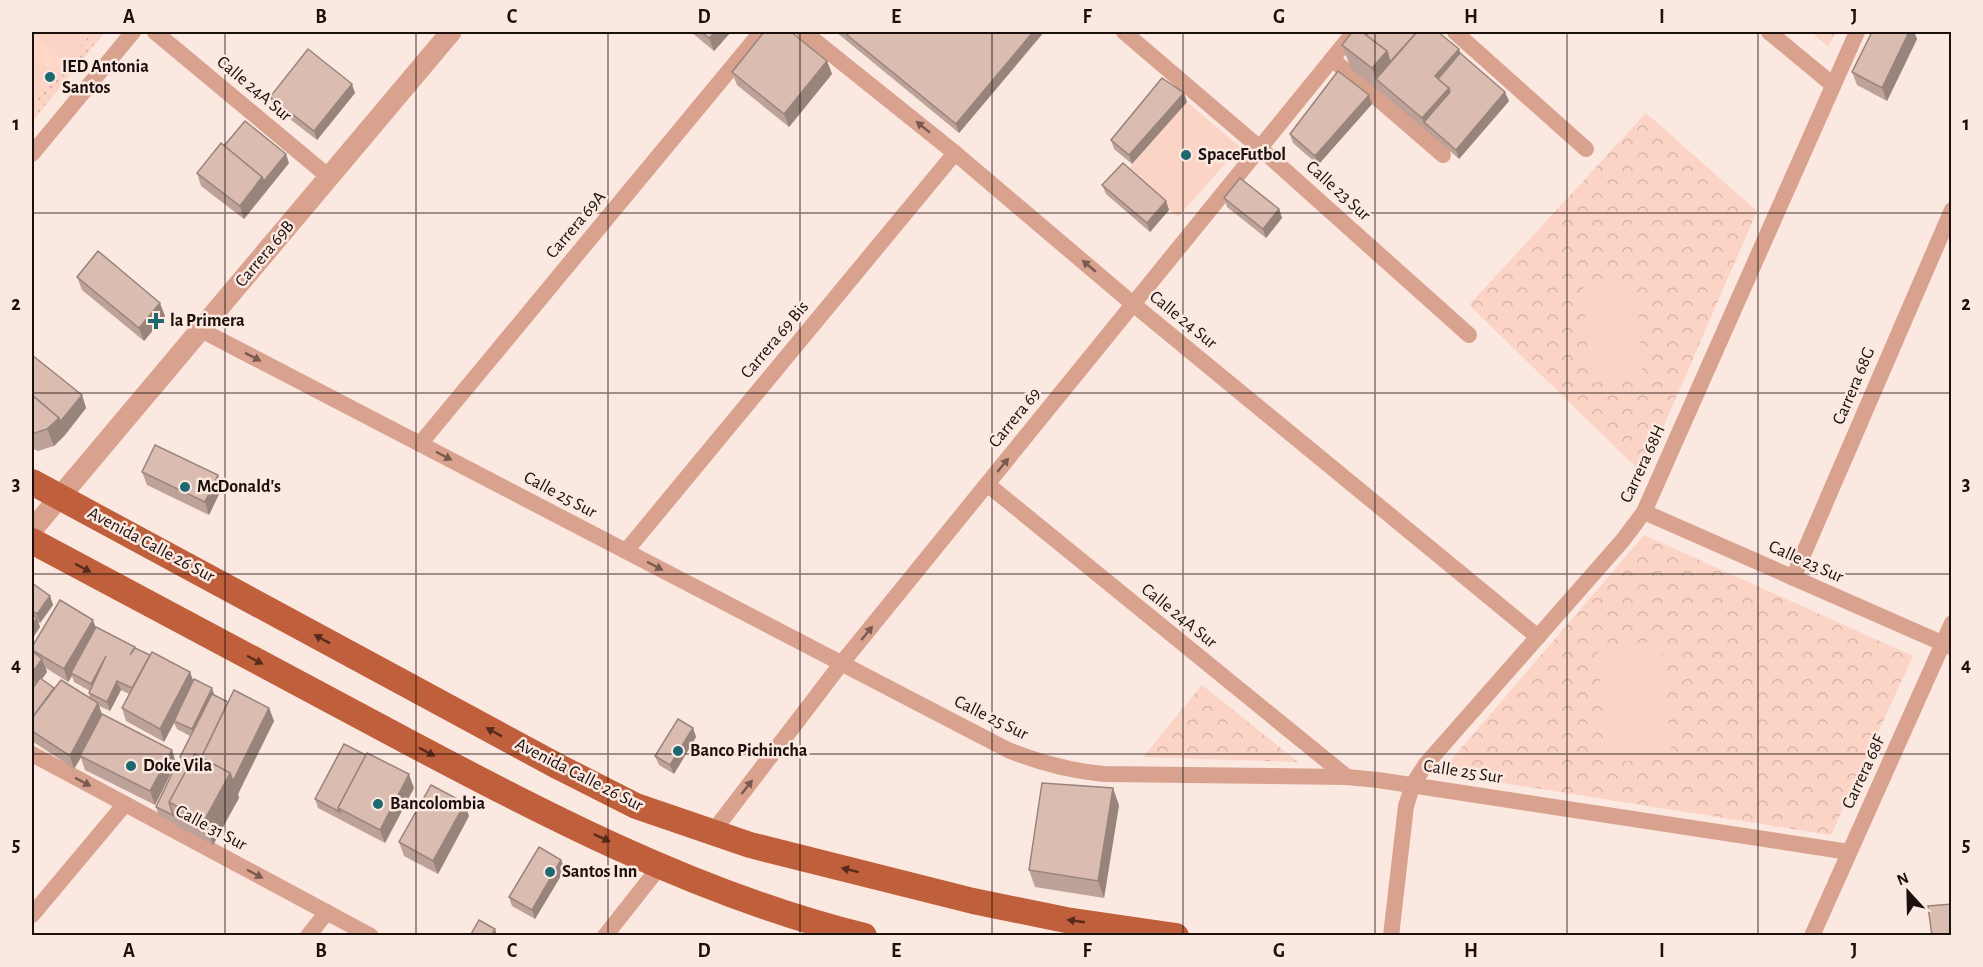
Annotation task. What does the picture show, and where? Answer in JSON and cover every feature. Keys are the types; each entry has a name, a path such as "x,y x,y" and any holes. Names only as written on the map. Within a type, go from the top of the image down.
{"main road":[{"name":"Avenida Calle 26 Sur","path":"32,482 559,767 636,806 750,845 973,901 1066,920 1176,936"},
{"path":"32,541 495,789 724,892 791,916 864,936"}],"street":[{"path":"32,154 133,32"},
{"name":"Calle 24A Sur","path":"155,32 329,177"},
{"name":"Carrera 69B","path":"32,530 451,32"},
{"name":"Carrera 69A","path":"420,444 761,32"},
{"name":"Calle 24 Sur","path":"804,32 955,153 1133,304 1538,637"},
{"name":"Calle 23 Sur","path":"1124,32 1261,149 1469,335"},
{"name":"Carrera 69","path":"712,833 841,664 1354,32"},
{"path":"1455,32 1586,149"},
{"path":"1769,32 1833,85"},
{"name":"Carrera 68H","path":"1392,936 1406,806 1413,784 1426,764 1623,540 1644,512 1857,32"},
{"path":"1332,59 1443,155"},
{"name":"Carrera 69 Bis","path":"626,551 955,153"},
{"name":"Carrera 68G","path":"1792,578 1952,210"},
{"name":"Calle 25 Sur","path":"201,330 1008,750 1040,762 1075,771 1104,774 1347,777 1413,784 1849,852"},
{"name":"Calle 24A Sur","path":"987,484 1347,777"},
{"name":"Calle 23 Sur","path":"1644,512 1947,646"},
{"name":"Carrera 68F","path":"1812,936 1849,852 1947,646 1952,623"},
{"name":"Calle 31 Sur","path":"32,754 371,936"},
{"path":"32,915 124,804"},
{"path":"605,936 661,865"},
{"path":"308,936 327,912"}],"shaded area":[{"name":"IED Antonia Santos","path":"32,32 105,32 32,122"}],"green space":[{"path":"32,32 92,32 66,62"},
{"path":"92,32 104,32 32,121 32,106"},
{"path":"1811,32 1836,32 1828,47"},
{"path":"32,54 57,76 32,106"},
{"name":"SpaceFutbol","path":"1187,102 1240,147 1178,217 1126,172"},
{"path":"1646,113 1757,211 1643,474 1469,305"},
{"path":"1636,284 1643,379 1590,383 1583,288"},
{"path":"1644,535 1913,656 1831,835 1440,773"},
{"path":"1660,641 1672,756 1608,763 1597,648"},
{"path":"1202,685 1298,762 1143,757"}],"building":[{"path":"701,32 715,32 709,38"},
{"path":"764,32 791,32 827,61 784,114 732,72"},
{"path":"850,32 1033,32 956,124 847,35"},
{"path":"1352,32 1362,32 1387,51 1372,68 1342,45"},
{"path":"1370,32 1417,32 1390,62 1387,51 1366,35"},
{"path":"1417,32 1438,32 1459,49 1435,76 1449,88 1422,118 1376,79"},
{"path":"1872,32 1909,32 1882,88 1852,72"},
{"path":"308,49 352,84 314,131 270,97"},
{"path":"1460,53 1505,92 1456,150 1424,122 1450,92 1449,88 1438,79"},
{"path":"1338,71 1369,95 1315,156 1290,134"},
{"path":"1162,78 1184,93 1129,155 1111,140"},
{"path":"245,121 286,154 264,181 224,146"},
{"path":"221,143 262,177 240,206 197,173"},
{"path":"1123,163 1166,201 1147,223 1102,185"},
{"path":"1240,178 1279,209 1263,229 1224,198"},
{"path":"98,251 160,303 139,328 77,277"},
{"path":"32,355 82,395 60,422 59,418 32,395"},
{"path":"32,395 59,418 47,429 32,434"},
{"path":"155,445 218,475 205,502 142,472"},
{"path":"32,583 50,596 37,614 32,611"},
{"path":"60,600 93,620 64,669 32,650"},
{"path":"32,614 37,618 32,626"},
{"path":"96,627 135,647 130,655 135,648 150,655 132,688 117,681 107,702 89,693 106,656 91,684 71,673"},
{"path":"32,651 42,659 32,673"},
{"path":"152,652 190,672 160,729 122,708"},
{"path":"40,678 54,688 32,718 32,689"},
{"path":"194,679 212,688 192,729 174,721"},
{"path":"61,680 98,703 70,756 32,731 32,718"},
{"path":"234,690 269,708 233,781 230,773 201,758"},
{"path":"212,694 228,702 201,758 195,754 190,762 180,757"},
{"name":"Doke Vila","path":"102,714 172,750 150,791 80,756"},
{"path":"678,719 693,728 670,765 655,756"},
{"path":"344,744 366,755 338,808 340,812 315,799"},
{"name":"Bancolombia","path":"367,753 409,774 380,830 338,808"},
{"path":"195,754 230,773 204,821 169,802"},
{"path":"178,761 189,765 169,802 173,815 156,807"},
{"path":"1042,783 1113,788 1098,881 1029,870"},
{"path":"431,785 465,803 433,861 399,842"},
{"path":"539,847 561,860 532,910 509,897"},
{"path":"1952,904 1952,936 1932,936 1928,906"},
{"path":"479,920 495,929 491,936 470,936"}],"place":[{"name":"IED Antonia Santos","path":"50,77"},
{"name":"SpaceFutbol","path":"1186,155"},
{"name":"la Primera","path":"156,321"},
{"name":"McDonald's","path":"185,487"},
{"name":"Banco Pichincha","path":"678,751"},
{"name":"Doke Vila","path":"131,766"},
{"name":"Bancolombia","path":"378,804"},
{"name":"Santos Inn","path":"550,872"}]}
